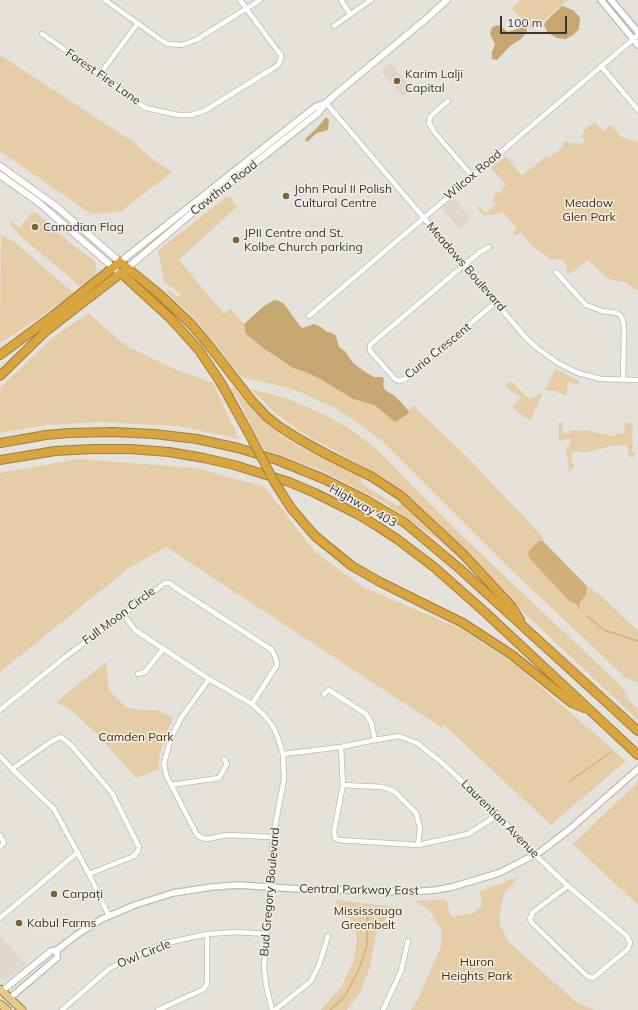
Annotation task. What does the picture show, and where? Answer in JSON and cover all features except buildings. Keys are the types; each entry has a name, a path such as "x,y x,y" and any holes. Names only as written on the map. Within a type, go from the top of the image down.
{"highway":[{"path":"0,355 120,262 158,293 190,323 252,401 267,417 280,428 328,455 372,477 401,496 452,544 512,607 525,628"},
{"path":"0,376 46,331 121,273 199,350 221,383 275,483 291,508 315,536 352,566 380,582 463,623 512,656 572,703 589,709"},
{"name":"Highway 403","path":"0,443 46,435 69,433 131,432 175,436 238,448 277,460 317,476 347,490 404,523 442,553 638,731"},
{"name":"Highway 403","path":"0,460 55,451 81,449 113,448 163,452 192,456 234,465 289,482 315,493 365,519 419,555 453,583 638,755"}],"main road":[{"name":"Cawthra Road","path":"121,273 191,214 318,113 326,103 426,20 447,0"},
{"name":"Cawthra Road","path":"120,262 314,107 326,103"},
{"path":"0,166 57,207 120,262"},
{"path":"0,175 38,202 121,273"},
{"path":"1,991 22,1010"},
{"name":"Central Parkway East","path":"2,1006 10,998"}],"street":[{"path":"105,0 165,42 175,45 182,45 196,40 260,0"},
{"path":"240,0 247,9"},
{"path":"340,0 350,14"},
{"path":"334,26 371,0"},
{"path":"601,0 638,45"},
{"path":"611,0 638,33"},
{"name":"Forest Fire Lane","path":"42,34 146,108 160,112 191,115 204,111 272,69 278,65 281,60 281,55 247,9"},
{"path":"100,74 138,23"},
{"name":"Wilcox Road","path":"309,316 633,39 638,33"},
{"path":"601,66 638,110"},
{"path":"448,101 430,117 429,123 472,176"},
{"name":"Meadows Boulevard","path":"326,103 526,338 546,355 578,373 601,379 638,380"},
{"path":"464,265 480,252 489,247"},
{"name":"Curia Crescent","path":"464,265 370,345 370,351 375,358 395,379 405,379 496,302"},
{"path":"556,272 586,305 602,311 616,313 621,316 624,321 623,380"},
{"name":"Full Moon Circle","path":"0,710 122,613 165,583 170,583 272,650 277,665 252,704"},
{"name":"Bud Gregory Boulevard","path":"122,613 135,630 209,679 252,704 265,716 274,728 283,754 284,779 273,837 264,967 266,985 272,1010"},
{"path":"138,674 145,672 163,649"},
{"path":"209,679 181,718 171,738 164,763 166,774 197,835 202,838 207,839 227,835 273,837"},
{"path":"324,694 329,690 366,714 371,722 375,740"},
{"name":"Laurentian Avenue","path":"283,754 341,747 399,736 417,743 498,815 568,886 627,936 630,943 628,949 594,978 587,976 532,923 530,919 533,912 568,886"},
{"path":"12,769 52,741 61,737 71,745 112,793 139,847 138,851 134,856 89,874"},
{"path":"341,747 343,785 334,831 335,838 339,840 418,845 468,834 498,815"},
{"path":"0,756 54,809 78,852 109,916"},
{"path":"171,785 219,778 227,764 224,758"},
{"name":"Central Parkway East","path":"1,991 51,951 57,950 78,934 109,916 148,900 183,891 227,885 270,886 299,889 412,892 436,890 470,883 499,873 536,855 570,829 638,769"},
{"path":"343,785 382,787 394,791 416,813 420,828 418,845"},
{"path":"0,835 4,843 0,847"},
{"path":"0,918 78,852"},
{"name":"Owl Circle","path":"62,1010 110,968 162,944 207,934 238,932 266,934"},
{"path":"158,1010 204,989 207,984 207,934"},
{"path":"276,1010 311,981 319,965 328,936"},
{"path":"383,1010 401,971 408,941"},
{"name":"Central Parkway East","path":"10,998 57,958 57,950"}],"shaded area":[{"path":"562,6 573,10 580,18 579,29 566,39 557,38 548,33 544,25 546,21"},
{"path":"498,25 508,32 526,27 527,32 521,39 510,46 497,60 492,59 492,52 495,45 490,34 492,27"},
{"name":"Karim Lalji Capital","path":"390,63 412,89 403,97 381,72"},
{"path":"326,117 329,120 328,130 317,133 307,142 305,139"},
{"path":"453,197 471,219 459,229 442,208"},
{"path":"274,300 284,304 302,328 314,324 336,336 339,347 345,351 353,363 374,377 383,377 383,385 385,390 395,396 409,411 408,414 395,422 374,405 353,399 322,380 306,372 293,368 266,350 246,334 244,324 264,306"},
{"path":"539,541 543,541 587,586 586,595 578,605 570,602 530,559 528,555 529,550"},
{"path":"0,937 26,964 4,981 0,978"}],"green space":[{"path":"521,0 568,0 532,30 511,8"},
{"path":"0,55 132,141 154,160 172,172 120,212 91,214 0,151"},
{"name":"Meadow Glen Park","path":"595,122 603,131 611,125 621,137 638,142 638,291 624,282 612,280 605,276 588,260 568,275 566,264 562,260 552,260 533,247 521,233 514,236 513,232 517,229 503,212 494,215 483,215 477,208 479,206 485,214 496,204 492,201 495,198 493,196 498,192 500,193 503,191 501,189 506,185 491,168 506,156 522,176 546,156 549,158 564,146 562,144 566,140 570,144 573,142 576,145 579,143 581,145 585,141 581,136 584,133 583,131"},
{"path":"227,197 233,198 233,202 237,207 179,260 224,314 230,308 244,324 245,330 275,357 293,368 306,372 322,380 353,399 373,405 395,422 408,414 413,405 469,459 542,536 543,541 539,542 528,555 570,602 576,606 587,590 587,586 601,596 638,631 638,683 625,677 510,569 381,440 339,410 300,392 241,377 212,339 189,313 167,293 169,290 178,297 181,295 164,281 158,250"},
{"path":"32,212 36,212 74,246 95,261 97,272 93,278 81,287 19,235 9,222 10,221 19,228"},
{"path":"1,234 13,241 74,293 0,343"},
{"path":"88,313 128,347 175,369 213,383 239,439 178,426 100,422 47,425 0,433 0,388 51,339"},
{"path":"555,369 580,381 580,384 568,383 566,395 558,393 558,391 545,390"},
{"path":"511,381 530,400 540,393 542,395 530,421 512,407 521,397 505,387"},
{"path":"234,388 251,409 279,434 293,443 362,477 360,483 398,506 402,503 421,519 462,559 461,560 437,539 383,502 321,470 263,449 236,395 232,395 229,389"},
{"path":"251,389 289,399 323,414 349,428 376,449 458,532 620,685 628,697 627,699 638,709 638,720 506,596 440,525 404,492 371,471 301,432 274,412"},
{"path":"559,422 563,422 562,433 570,434 570,430 583,430 615,436 616,433 624,434 625,422 633,424 633,457 629,457 627,445 611,446 587,452 578,451 571,453 574,467 569,472 566,447 570,447 569,443 571,442 570,439 559,441"},
{"path":"78,459 196,468 265,487 315,552 363,587 461,629 517,666 626,761 551,825 444,725 442,728 166,547 129,568 0,672 0,473"},
{"name":"Camden Park","path":"106,662 109,690 127,708 157,710 173,718 164,739 159,758 159,769 136,778 96,733 72,711 56,702"},
{"path":"638,782 638,905 573,844"},
{"name":"Huron Heights Park","path":"519,877 505,892 500,910 500,925 509,942 575,1001 594,1010 411,1010 417,1001 441,947 441,929 430,911 415,901 446,899 451,917 474,913 482,905 480,891"},
{"name":"Mississauga Greenbelt","path":"335,900 405,908 388,916 377,930 370,967 360,993 347,1010 321,1010 341,987 353,962 357,940 354,923 340,908"}],"waterway":[{"path":"578,604 579,609"},
{"path":"587,616 604,630 638,641"},
{"path":"570,781 611,752"},
{"path":"330,1010 345,996 358,971 367,945 368,910"}],"place":[{"name":"Karim Lalji Capital","path":"397,81"},
{"name":"John Paul II Polish Cultural Centre","path":"286,196"},
{"name":"Canadian Flag","path":"35,227"},
{"name":"JPII Centre and St. Kolbe Church parking","path":"236,240"},
{"name":"Carpați","path":"54,894"},
{"name":"Kabul Farms","path":"19,923"}]}
